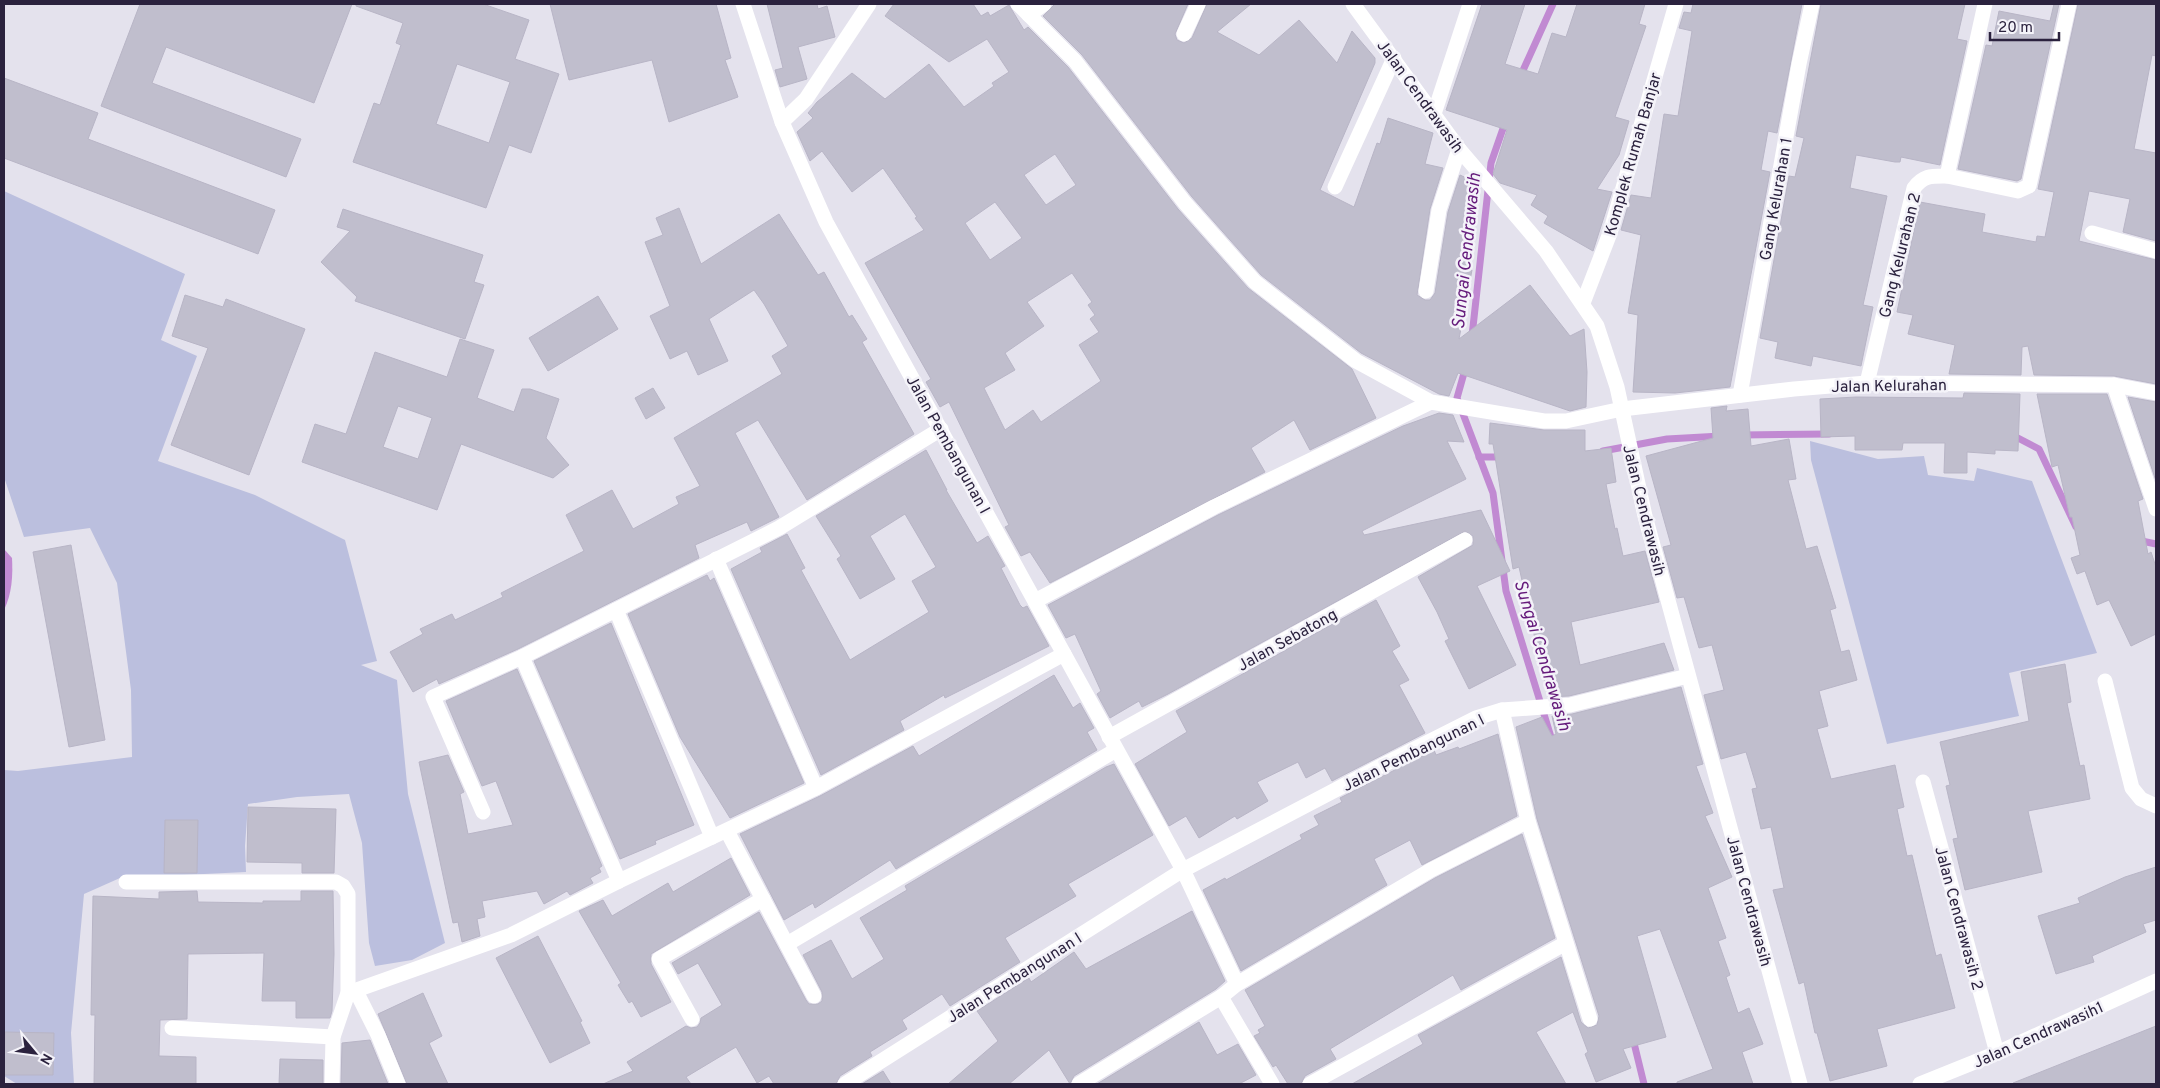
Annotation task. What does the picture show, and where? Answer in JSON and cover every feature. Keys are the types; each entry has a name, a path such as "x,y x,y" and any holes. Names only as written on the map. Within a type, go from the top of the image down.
{"street":[{"name":"Jalan Pembangunan I","path":"742,4 782,122 826,222 1183,870"},
{"path":"782,122 806,98 869,4"},
{"name":"Jalan Kelurahan","path":"1018,4 1075,60 1185,203 1255,282 1356,361 1437,403 1552,421 1585,418 1622,409 1867,383 2114,385 2156,393"},
{"path":"1029,15 1044,4"},
{"path":"1184,34 1198,4"},
{"name":"Jalan Cendrawasih","path":"1353,4 1459,149 1546,251 1583,302 1597,326 1622,409 1645,516 1800,1084"},
{"path":"1434,114 1470,4"},
{"name":"Komplek Rumah Banjar","path":"1583,302 1610,233 1676,4"},
{"name":"Gang Kelurahan 1","path":"1740,395 1799,64 1812,4"},
{"path":"1947,176 1985,4"},
{"name":"Gang Kelurahan 2","path":"1867,383 1914,188 1926,176 1947,176 2018,192 2028,186 2069,4"},
{"path":"1335,187 1394,58"},
{"path":"1426,291 1439,210 1459,149"},
{"path":"2092,233 2156,251"},
{"path":"2114,385 2156,509"},
{"path":"1035,601 1214,507 1437,403"},
{"path":"483,812 433,697 522,657 779,528 941,429"},
{"name":"Jalan Sebatong","path":"788,944 1113,744 1465,540"},
{"path":"716,559 816,788"},
{"path":"616,610 712,837"},
{"path":"352,992 511,935 619,881 816,788 1064,654"},
{"path":"522,657 619,881"},
{"name":"Jalan Pembangunan I","path":"845,1084 1183,870 1476,718 1506,710 1570,705 1688,676"},
{"path":"2105,681 2132,788 2141,799 2156,806"},
{"path":"1506,710 1528,821 1590,1019"},
{"name":"Jalan Cendrawasih 2","path":"1923,782 1997,1054"},
{"path":"1080,1084 1221,997 1237,984 1431,870 1528,821"},
{"path":"727,831 814,996"},
{"path":"1183,870 1237,984"},
{"path":"126,882 336,882 343,886 348,894 352,992 332,1037 332,1084"},
{"path":"692,1019 659,959 763,899"},
{"path":"1310,1084 1566,943"},
{"name":"Jalan Cendrawasih1","path":"1920,1084 1997,1054 2156,981"},
{"path":"352,992 378,1035 398,1084"},
{"path":"1221,997 1272,1084"},
{"path":"172,1028 332,1037"}],"shaded area":[{"path":"4,191 185,274 161,340 197,356 158,461 255,495 345,540 377,661 361,665 397,680 408,794 445,943 412,960 375,966 369,943 362,843 349,794 297,797 248,804 245,846 246,872 120,878 84,894 71,1033 74,1084 17,1084 4,1076 4,770 18,771 132,757 131,690 117,583 90,528 24,537 4,477"},
{"path":"1810,441 1878,459 1924,456 1928,475 1974,481 1977,468 2032,481 2097,653 2009,673 2019,716 1887,744 1811,460"},
{"path":"4,549 12,558 12,571 10,591 4,610"}],"building":[{"path":"140,4 352,4 314,103 166,47 152,83 301,139 286,177 101,106"},
{"path":"356,4 483,4 529,20 515,59 559,74 531,153 509,145 486,208 353,162 374,103 380,105 401,45 396,43 403,23 356,6","holes":["457,64 510,82 489,143 436,124"]},
{"path":"550,4 716,4 731,58 725,60 738,97 669,122 652,60 569,80"},
{"path":"767,4 817,4 818,9 827,6 835,37 798,47 807,79 780,87 775,70 783,68"},
{"path":"894,4 973,4 981,16 988,12 990,16 1009,5 1024,30 1028,27 1068,67 1178,209 1248,288 1352,369 1376,418 1310,450 1294,420 1251,448 1265,472 1050,583 1030,552 1021,556 1005,527 1009,525 949,402 940,407 926,382 931,379 865,263 924,230 915,218 917,217 883,168 852,192 822,151 810,161 797,132 813,118 808,113 817,102 852,73 885,99 929,64 964,107 994,86 992,83 1009,72 987,39 949,62 885,16","holes":["1055,154 1076,185 1046,205 1024,175","995,202 1022,238 990,260 965,223","1072,273 1092,302 1088,305 1095,315 1090,319 1099,332 1079,345 1101,381 1041,422 1033,410 1005,430 984,388 1015,370 1005,353 1044,326 1027,302"]},
{"path":"1055,4 1188,4 1175,34 1177,40 1184,43 1192,38 1207,4 1251,4 1217,32 1259,55 1299,20 1337,63 1352,31 1375,58 1375,63 1320,190 1354,207 1377,143 1380,144 1388,118 1433,133 1425,164 1443,168 1430,209 1417,295 1425,300 1430,300 1435,293 1448,212 1460,175 1475,182 1480,188 1469,226 1474,227 1467,269 1472,270 1459,339 1530,285 1570,336 1584,329 1587,372 1586,407 1570,411 1458,373 1449,396 1439,394 1361,353 1261,275 1192,197 1082,55 1043,16"},
{"path":"1482,4 1525,4 1505,64 1538,74 1552,33 1566,37 1577,4 1645,4 1639,24 1646,26 1615,117 1629,121 1619,155 1597,189 1612,192 1593,251 1544,223 1548,216 1531,205 1537,195 1500,183 1493,174 1507,130 1446,110"},
{"path":"1693,4 1802,4 1777,133 1768,131 1761,170 1770,172 1730,387 1675,393 1633,392 1638,315 1628,313 1641,235 1621,230 1631,195 1651,198 1664,114 1678,116 1692,31 1679,28 1684,12 1691,13"},
{"path":"1821,4 1965,4 1957,39 1967,41 1940,165 1901,157 1900,162 1895,162 1856,155 1850,188 1887,196 1863,305 1873,307 1861,366 1813,356 1811,366 1775,358 1778,342 1760,338 1789,176 1795,177 1804,138 1796,136"},
{"path":"2054,4 2059,4 2021,179 2017,181 1958,169 1986,45 1992,46 1999,11 2050,21"},
{"path":"2078,4 2156,4 2156,56 2152,55 2134,149 2156,153 2156,241 2123,232 2130,199 2089,191 2079,241 2156,260 2156,384 2114,376 2034,375 2028,346 2022,347 2021,375 1949,374 1955,345 1908,334 1913,315 1897,312 1920,202 1985,214 1982,232 2036,242 2037,236 2045,237 2054,192 2038,189"},
{"path":"4,78 98,113 88,139 275,210 258,254 4,158"},
{"path":"679,208 701,264 779,214 818,275 824,272 849,317 852,315 867,339 862,342 914,434 807,500 758,420 735,433 779,517 751,531 747,522 695,545 699,558 518,649 439,684 437,679 413,692 390,652 423,634 420,629 452,614 455,620 503,597 501,593 584,551 566,515 612,490 633,529 679,504 676,497 700,486 674,438 782,374 772,356 788,346 754,290 709,319 728,361 698,375 687,351 670,359 650,316 670,306 645,242 663,235 656,218"},
{"path":"343,209 483,255 474,282 484,285 465,339 355,301 357,297 321,262 350,231 337,227"},
{"path":"185,295 223,307 226,299 305,329 249,475 171,445 208,348 172,336"},
{"path":"598,296 618,329 548,371 529,338"},
{"path":"460,339 494,350 477,398 514,412 522,389 530,389 559,399 546,438 569,465 553,478 461,444 437,510 302,462 315,424 346,434 375,352 447,377","holes":["398,406 432,418 418,459 383,447"]},
{"path":"653,388 665,408 646,419 635,398"},
{"path":"1964,393 2020,394 2018,451 1995,450 1995,454 1967,452 1967,473 1944,473 1945,443 1903,443 1902,450 1855,450 1855,436 1821,437 1820,399 1856,397 1963,398"},
{"path":"2037,394 2107,394 2143,499 2138,501 2148,554 2151,552 2156,567 2156,634 2131,646 2109,600 2097,605 2085,571 2077,574 2071,558 2080,555 2058,465 2052,467"},
{"path":"2128,397 2156,402 2156,481"},
{"path":"1727,406 1726,411 1748,409 1751,446 1789,439 1796,479 1788,480 1806,549 1817,546 1836,608 1830,610 1841,652 1849,650 1857,680 1819,691 1828,726 1817,729 1831,779 1895,765 1904,807 1897,809 1907,856 1912,855 1936,956 1941,954 1955,1008 1877,1029 1887,1066 1830,1081 1817,1033 1815,1033 1804,982 1799,984 1773,890 1784,888 1771,827 1761,829 1752,789 1757,788 1746,752 1721,759 1704,695 1724,690 1712,645 1699,648 1684,597 1677,598 1663,547 1671,545 1646,456 1713,438 1711,408"},
{"path":"1439,413 1453,415 1464,442 1447,441 1466,479 1362,531 1364,535 1481,510 1510,571 1477,586 1516,665 1469,689 1445,641 1449,639 1437,612 1418,577 1473,545 1473,536 1465,531 1168,694 1142,707 1139,701 1110,718 1097,694 1101,691 1075,634 1066,638 1048,605 1218,515 1403,426"},
{"path":"1490,423 1544,430 1585,430 1585,451 1611,448 1616,482 1606,484 1615,529 1617,528 1623,556 1645,551 1659,602 1571,622 1580,665 1664,643 1674,670 1569,696 1548,697 1519,567 1513,569 1493,444 1489,444"},
{"path":"926,450 946,490 977,543 988,536 1005,566 1001,568 1020,605 1023,608 1027,606 1049,646 945,698 944,695 900,721 904,730 821,775 731,569 762,552 760,548 787,534 805,568 801,570 850,660 929,612 912,581 936,567 905,514 870,536 895,579 860,599 837,559 841,556 816,516"},
{"path":"71,545 105,740 69,747 33,552"},
{"path":"707,575 710,581 714,578 804,783 730,818 680,737 628,614"},
{"path":"1376,600 1400,646 1392,651 1409,680 1399,685 1425,733 1332,781 1325,768 1306,778 1298,762 1257,782 1268,801 1237,819 1235,816 1199,838 1186,816 1169,826 1135,764 1187,732 1176,711"},
{"path":"611,623 694,825 655,841 656,844 620,859 534,661"},
{"path":"2065,664 2071,702 2067,703 2080,766 2084,765 2090,799 2028,811 2042,872 1965,890 1953,839 1958,838 1946,786 1950,785 1940,742 2029,721 2021,672"},
{"path":"517,669 602,866 599,868 601,872 590,878 593,883 570,895 567,891 544,904 537,891 482,901 485,917 477,919 480,936 462,942 458,922 453,923 419,762 448,755 464,792 460,794 468,834 513,825 496,781 482,786 446,701"},
{"path":"1054,675 1073,708 1080,703 1094,728 1087,732 1097,750 896,869 890,860 815,908 813,903 784,920 740,834 820,796 913,746 919,756"},
{"path":"1681,687 1703,764 1696,766 1713,813 1705,816 1732,877 1708,888 1726,938 1718,941 1730,975 1726,977 1738,1013 1749,1008 1763,1044 1742,1052 1753,1084 1677,1084 1677,1082 1713,1069 1660,929 1637,936 1666,1037 1623,1049 1631,1068 1596,1082 1585,1054 1588,1052 1573,1012 1536,1032 1566,1084 1352,1084 1423,1044 1418,1035 1561,957 1581,1022 1588,1028 1597,1025 1599,1016 1537,819 1516,727 1542,717 1552,736 1556,734 1552,716 1572,714"},
{"path":"1498,734 1517,816 1422,865 1410,840 1374,859 1387,885 1241,971 1203,890 1225,878 1226,880 1302,839 1300,835 1319,825 1314,816 1342,802 1340,798 1434,750 1436,755 1458,747 1459,749"},
{"path":"1114,764 1153,835 1068,884 1076,896 1005,938 1020,962 950,1006 942,994 902,1020 907,1029 870,1052 872,1056 840,1076 836,1084 774,1084 769,1076 757,1083 736,1047 686,1077 691,1084 603,1084 633,1071 627,1062 686,1026 691,1028 697,1027 701,1018 722,1005 698,963 678,974 672,963 759,912 806,1000 809,1004 818,1004 822,1001 822,992 803,955 831,940 852,979 884,959 860,918 907,890 905,886"},
{"path":"248,807 336,809 334,873 302,873 302,863 247,862"},
{"path":"165,820 198,820 197,873 164,873"},
{"path":"1522,834 1555,938 1461,990 1453,975 1330,1049 1336,1059 1305,1076 1301,1084 1288,1084 1276,1065 1273,1067 1254,1036 1260,1033 1258,1030 1265,1026 1245,990 1435,878"},
{"path":"731,858 750,895 651,954 651,964 671,1002 641,1017 632,1001 629,1003 618,985 621,983 579,911 603,900 612,916 668,883 673,892"},
{"path":"2156,867 2156,920 2143,924 2146,932 2092,956 2094,962 2056,974 2038,916 2080,903 2078,898 2125,877"},
{"path":"197,891 198,902 263,903 263,901 301,901 301,891 333,891 334,954 332,1011 330,1018 296,1018 296,1001 262,1001 264,953 188,954 187,1019 160,1020 159,1056 196,1057 196,1084 94,1084 95,1015 91,1015 93,896 159,899 159,892"},
{"path":"1192,911 1225,981 1216,989 1074,1076 1070,1084 1049,1050 1009,1084 948,1084 998,1041 977,1011 1029,978 1031,982 1074,952 1086,969"},
{"path":"538,936 582,1021 580,1022 590,1043 550,1063 496,958"},
{"path":"423,993 442,1036 429,1043 448,1084 407,1084 378,1014"},
{"path":"1199,1022 1217,1055 1238,1044 1256,1075 1239,1084 1097,1084"},
{"path":"2156,1026 2156,1084 2013,1084 2013,1083"},
{"path":"5,1032 54,1033 53,1075 4,1075"},
{"path":"370,1040 388,1084 341,1084 342,1043"},
{"path":"280,1059 323,1060 323,1084 279,1084"},
{"path":"883,1071 891,1084 862,1084"}],"waterway":[{"name":"Sungai Cendrawasih","path":"1520,77 1553,4"},
{"name":"Sungai Cendrawasih","path":"1472,336 1491,163 1506,120"},
{"name":"Sungai Cendrawasih","path":"1466,366 1457,398 1493,493 1506,591 1551,737"},
{"path":"1742,435 1829,434"},
{"path":"1603,451 1667,439 1721,436"},
{"path":"2009,437 2016,437 2039,449 2076,527"},
{"path":"1479,457 1503,457"},
{"path":"2137,540 2156,544"},
{"name":"Sungai Cendrawasih","path":"1633,1039 1644,1084"}]}
